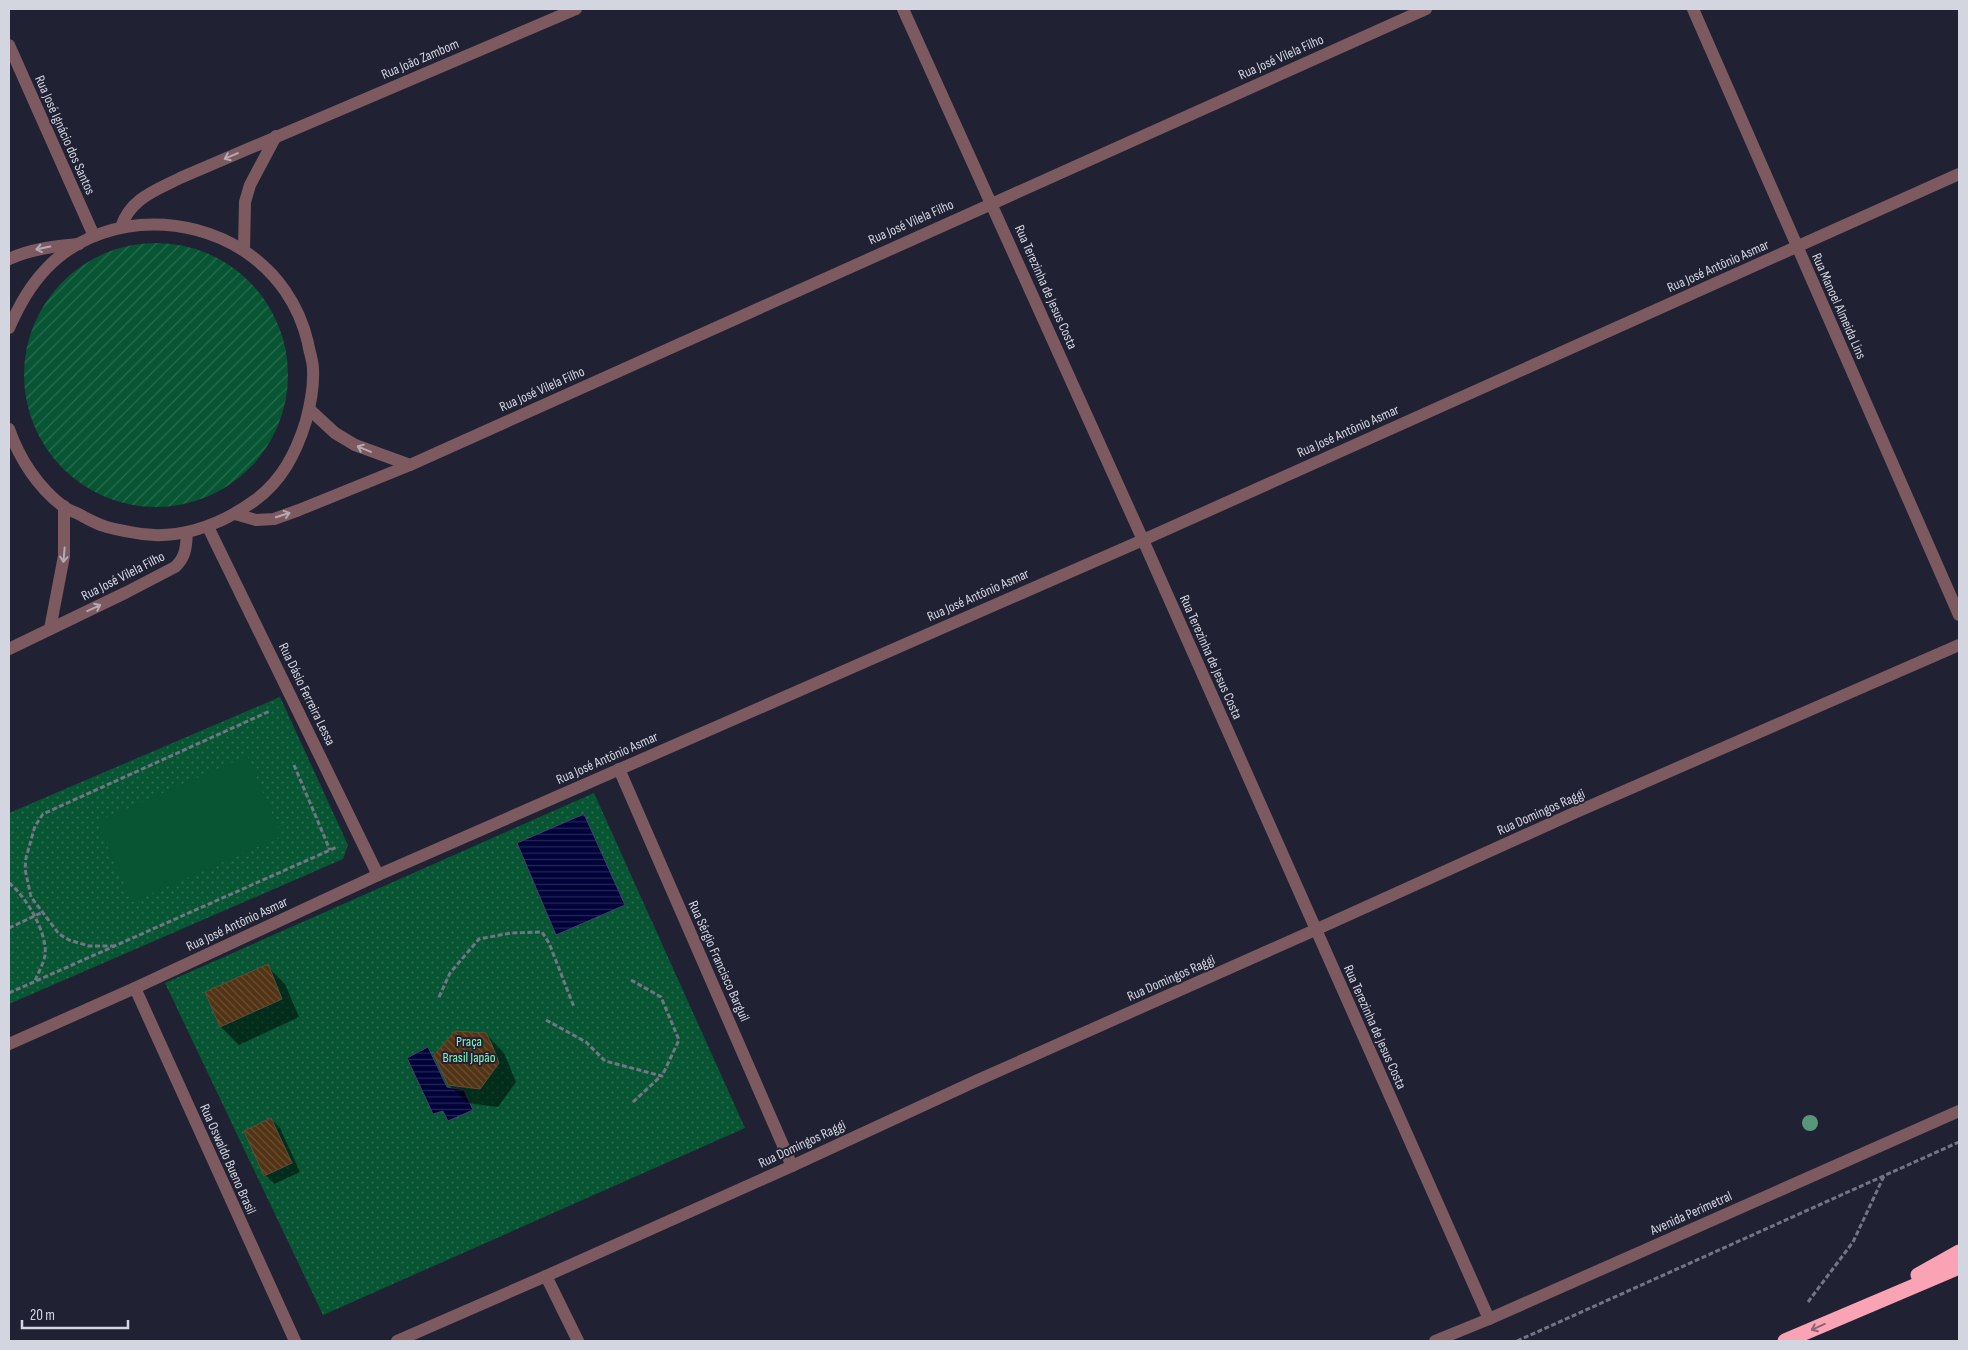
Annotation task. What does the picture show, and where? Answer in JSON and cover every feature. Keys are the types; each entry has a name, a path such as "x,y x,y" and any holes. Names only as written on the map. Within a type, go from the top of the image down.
{"highway":[{"path":"1851,1312 1959,1252"},
{"path":"1785,1341 1959,1267"}],"street":[{"name":"Rua João Zambom","path":"121,227 125,215 133,205 147,194 180,178 576,9"},
{"name":"Rua Terezinha de Jesus Costa","path":"903,9 1143,540 1489,1319"},
{"name":"Rua José Vilela Filho","path":"235,514 256,520 274,518 299,510 410,465 991,202 1426,9"},
{"name":"Rua Manoel Almeida Lins","path":"1693,9 1959,615"},
{"name":"Rua José Ignácio dos Santos","path":"9,45 94,236"},
{"path":"244,250 245,202 250,185 276,136"},
{"name":"Rua José Antônio Asmar","path":"9,1044 135,988 378,875 1143,540 1959,174"},
{"path":"9,328 22,298 47,268 79,244 94,236 121,227 164,223 206,231 244,250 279,281 303,322 313,369 309,409 299,446 283,473 261,496 235,514 208,527 187,532 144,535 102,526 64,506 36,480 15,448 9,429"},
{"path":"9,259 18,254 46,247 79,244"},
{"path":"309,409 336,433 355,445 410,465"},
{"name":"Rua José Vilela Filho","path":"50,629 64,556 64,506"},
{"name":"Rua Dásio Ferreira Lessa","path":"208,527 378,875"},
{"name":"Rua José Vilela Filho","path":"9,649 175,567 185,554 187,532"},
{"name":"Rua Domingos Raggi","path":"397,1341 792,1166 978,1080 1582,810 1959,645"},
{"name":"Rua Sérgio Francisco Barguil","path":"619,769 792,1166"},
{"name":"Rua Oswaldo Bueno Brasil","path":"135,988 295,1341"},
{"name":"Avenida Perimetral","path":"1435,1341 1489,1319 1959,1111"},
{"path":"546,1276 578,1341"}],"path":[{"path":"116,946 90,946 69,940 59,934 31,897 25,869 28,848 35,826 43,814 271,711 274,720"},
{"path":"9,992 330,850 293,763"},
{"path":"9,883 19,892 35,916 44,937 45,955 35,981"},
{"path":"9,928 43,912"},
{"path":"439,997 450,973 479,939 511,932 542,932 574,1007"},
{"path":"631,980 661,997 679,1040 662,1076 633,1102"},
{"path":"546,1020 586,1042 606,1061 662,1076"},
{"path":"1517,1341 1959,1142"},
{"path":"1804,1307 1853,1242 1884,1176"}],"green space":[{"path":"156,243 182,246 206,253 240,273 258,291 278,325 285,349 288,375 285,401 278,425 258,459 240,477 206,497 182,504 156,507 130,504 106,497 72,477 54,459 34,425 27,401 24,375 27,349 34,325 54,291 72,273 106,253 130,246"},
{"path":"280,697 348,845 343,859 9,1004 9,813"},
{"path":"247,756 282,836 132,902 97,822"},
{"name":"Praça Brasil Japão","path":"594,793 745,1128 323,1315 165,983"}],"shaded area":[{"path":"584,814 625,905 556,935 517,843"},
{"path":"428,1047 447,1087 464,1090 473,1110 448,1121 443,1111 433,1114 407,1058"}],"building":[{"path":"268,964 282,999 220,1027 205,992"},
{"path":"455,1031 486,1033 492,1045 499,1063 480,1089 448,1085 434,1055"},
{"path":"271,1118 292,1163 264,1176 244,1131"}]}
